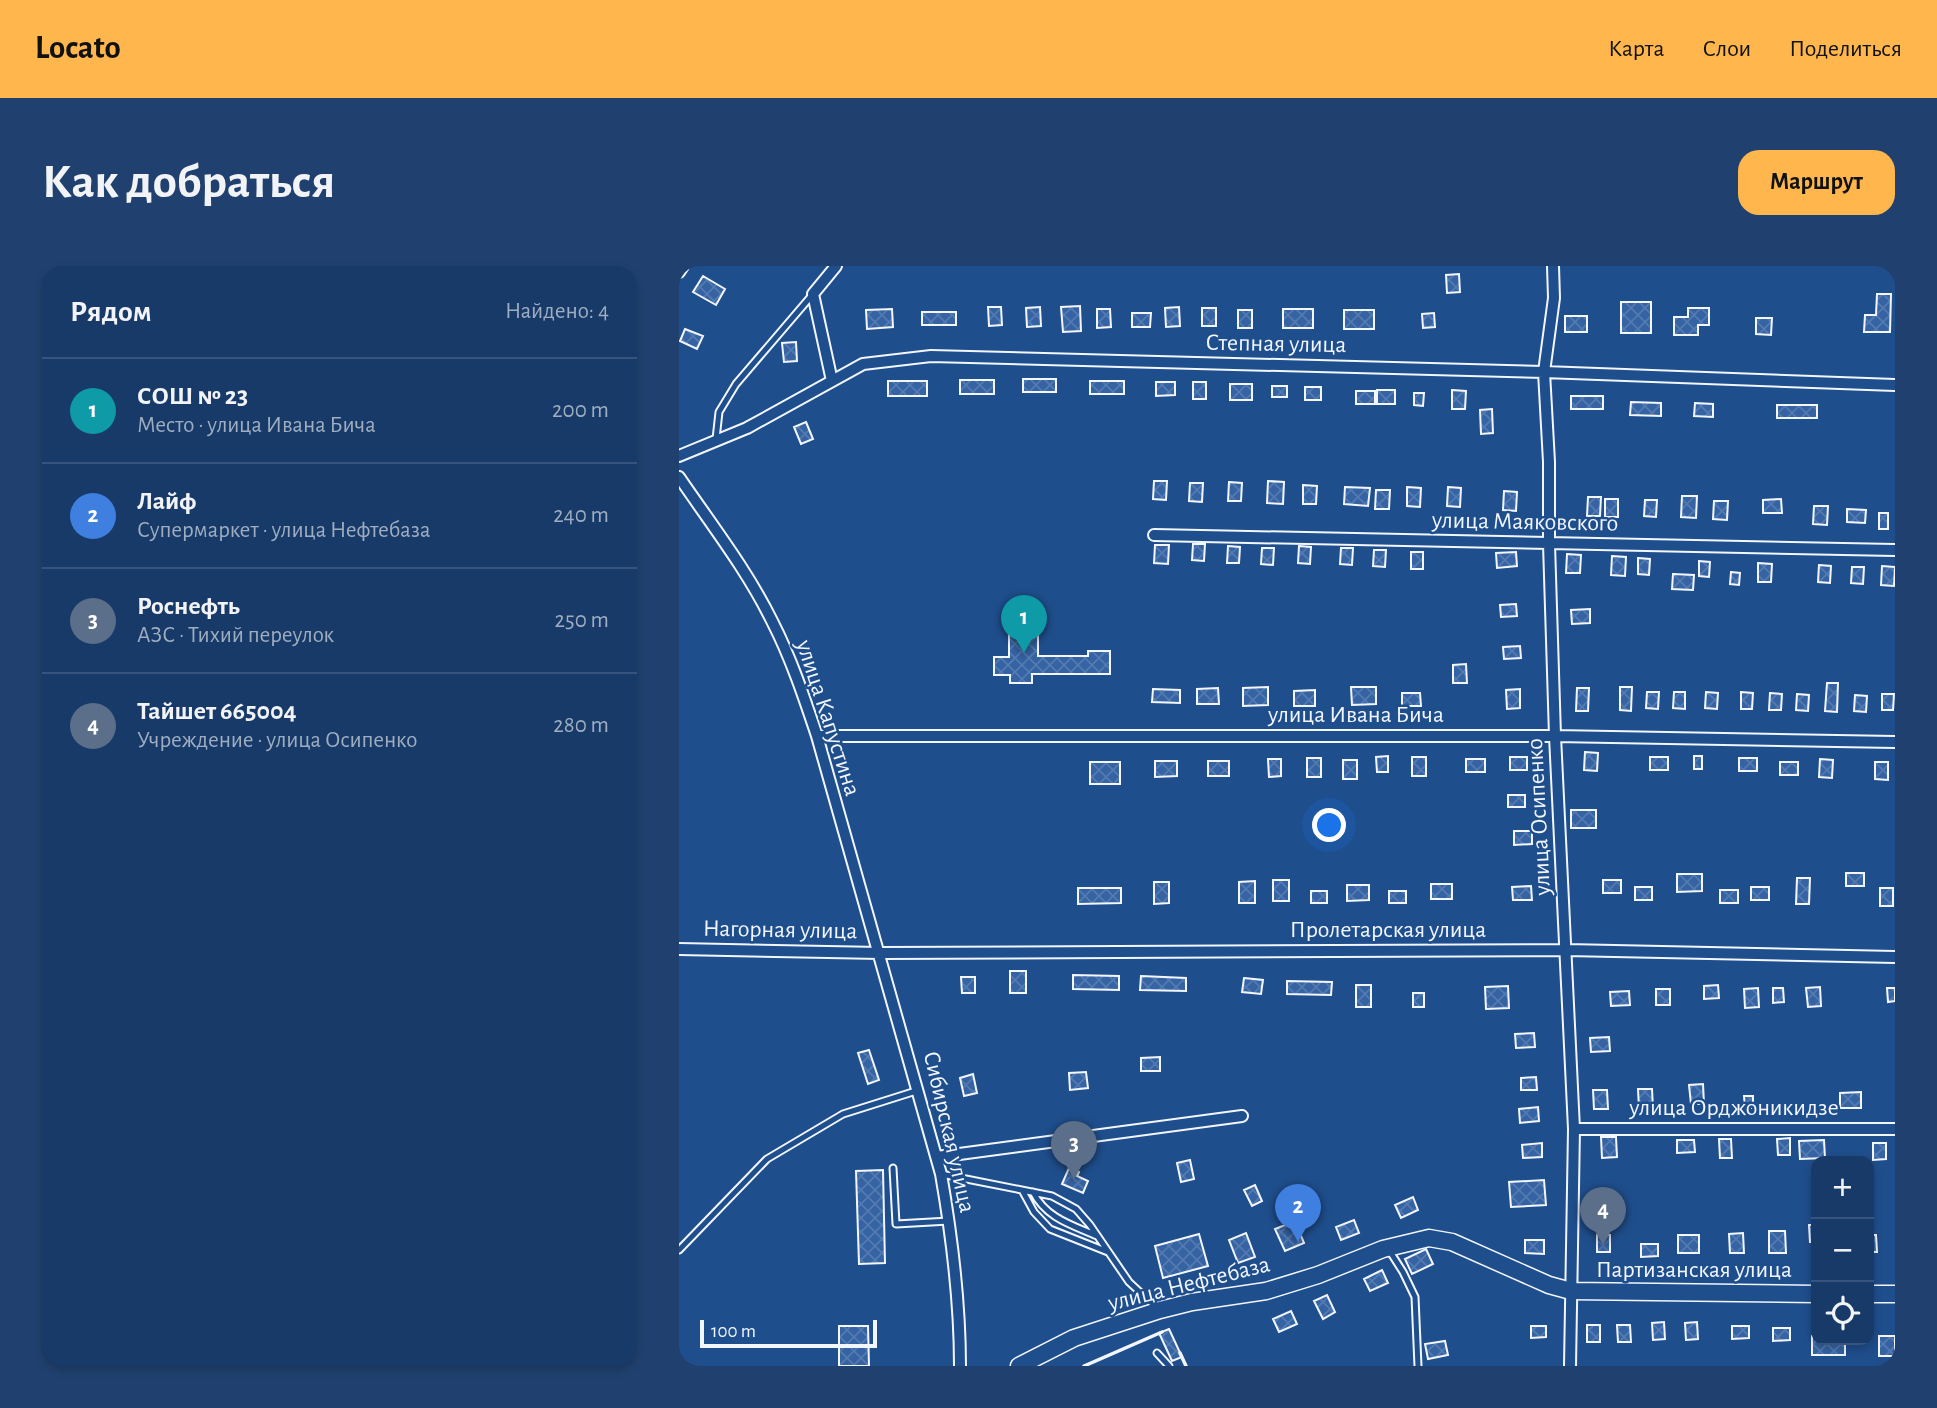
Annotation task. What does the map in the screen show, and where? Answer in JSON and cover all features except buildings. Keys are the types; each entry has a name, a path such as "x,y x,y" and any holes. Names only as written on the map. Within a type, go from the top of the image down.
{"main road":[{"name":"улица Нефтебаза","path":"1019,1366 1074,1338 1160,1310 1192,1302 1266,1291 1318,1275 1387,1247 1429,1238 1452,1241 1538,1281 1571,1291"},
{"name":"Партизанская улица","path":"1571,1291 1811,1294"},
{"path":"1874,1294 1895,1294"}],"street":[{"path":"679,272 683,266"},
{"path":"832,381 813,294 836,266"},
{"name":"улица Осипенко","path":"1553,266 1554,298 1544,372 1549,461 1555,736 1574,1129 1570,1366"},
{"name":"Степная улица","path":"679,456 747,428 863,364 931,356 1544,372 1895,385"},
{"name":"улица Капустина","path":"679,477 771,618 794,668 817,736 880,953"},
{"name":"улица Маяковского","path":"1154,535 1895,550"},
{"name":"улица Ивана Бича","path":"817,736 1555,736 1895,742"},
{"name":"Нагорная улица","path":"679,949 880,953"},
{"name":"Пролетарская улица","path":"880,953 1567,950 1895,957"},
{"name":"Сибирская улица","path":"880,953 941,1174 949,1221 960,1336 960,1366"},
{"path":"937,1157 1242,1116"},
{"name":"улица Орджоникидзе","path":"1574,1129 1895,1129"}],"lane":[{"path":"716,439 719,412 736,384 813,294"},
{"path":"679,1250 767,1159 843,1114 919,1090"},
{"path":"893,1168 896,1224 949,1221"},
{"path":"941,1174 1052,1196 1076,1209 1129,1282 1160,1310"},
{"path":"1022,1190 1034,1212 1050,1229 1108,1252"},
{"path":"1033,1192 1039,1203 1053,1217 1097,1236"},
{"path":"1387,1247 1415,1297 1418,1366"},
{"path":"1157,1353 1169,1366"}],"wall":[{"path":"1084,1366 1162,1332"},
{"path":"1180,1353 1186,1366"}],"place":[{"name":"СОШ № 23","path":"1024,653"},
{"name":"Роснефть","path":"1074,1179"},
{"name":"Лайф","path":"1298,1242"},
{"name":"Тайшет 665004","path":"1603,1245"}]}
